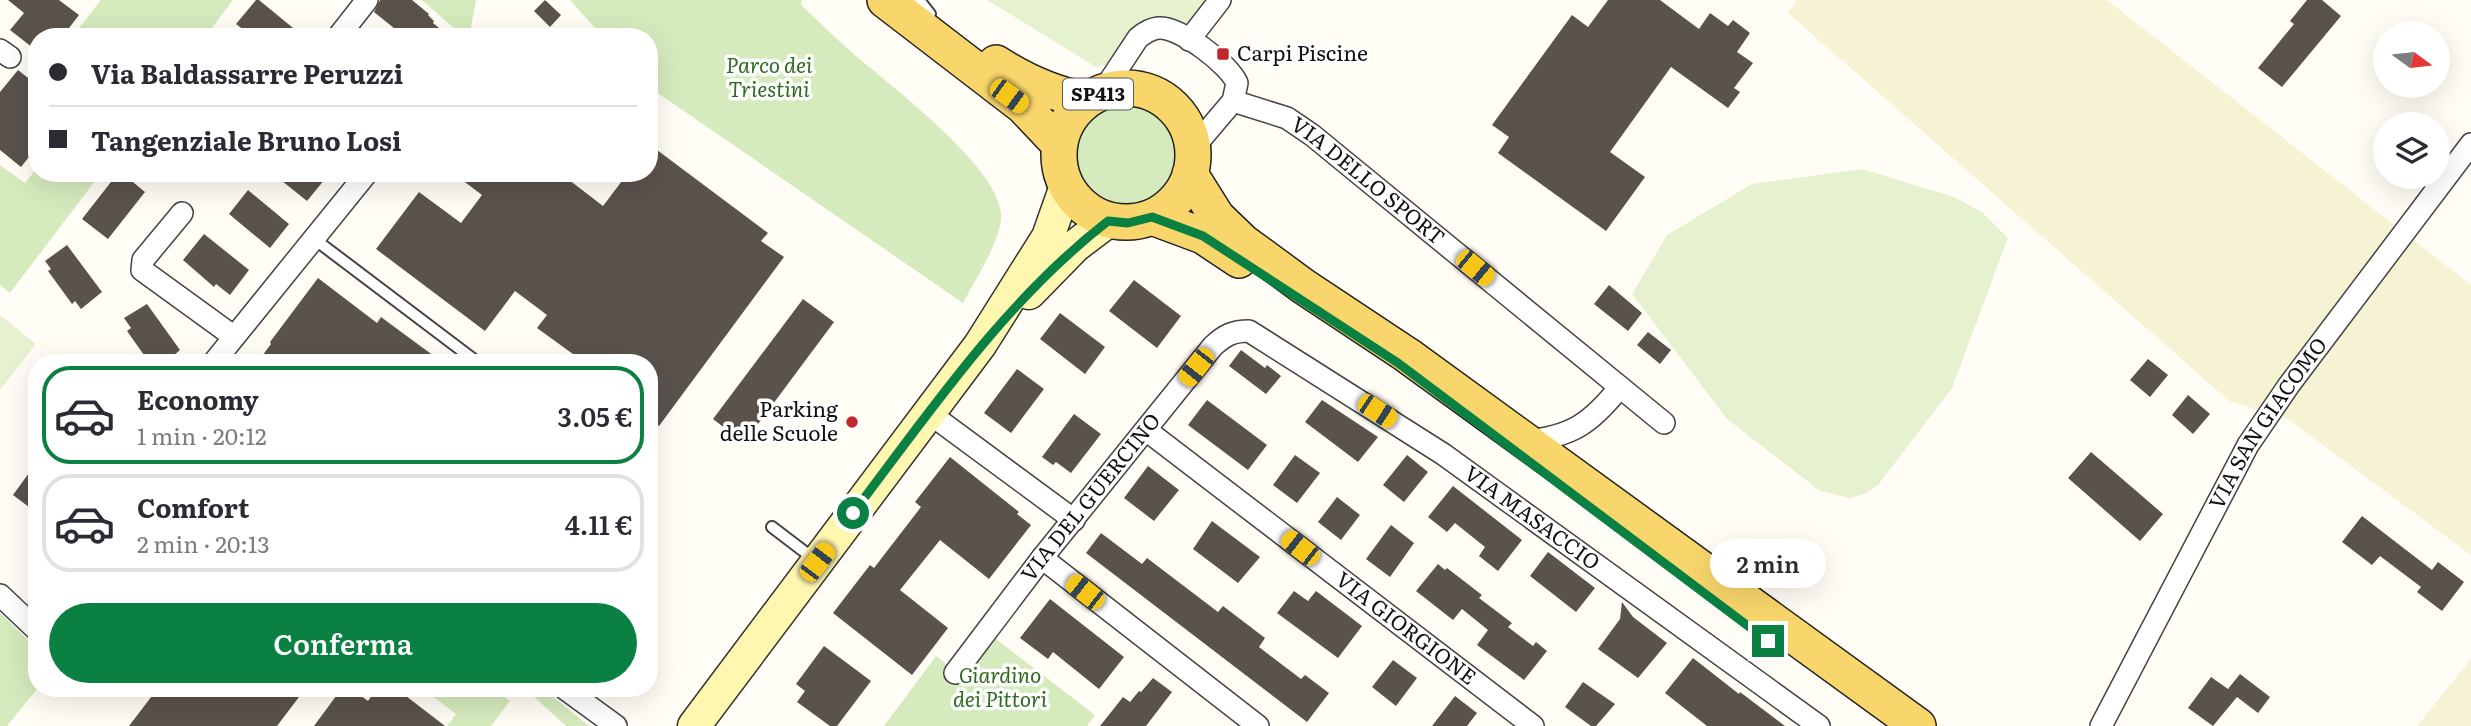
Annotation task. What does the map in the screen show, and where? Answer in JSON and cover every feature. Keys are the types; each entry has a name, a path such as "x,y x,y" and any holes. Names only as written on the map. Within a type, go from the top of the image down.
{"main road":[{"path":"885,0 1023,106 1059,144 1062,178 1073,197 1088,212 1108,221 1128,223 1152,217 1172,205 1185,188 1192,161"},
{"path":"920,5 978,51 1014,75 1059,95 1094,96"},
{"name":"SP413","path":"1059,144 1072,114 1094,96 1121,87 1141,89 1161,96 1177,110 1188,127 1192,161"},
{"path":"1192,161 1217,217 1243,242 1303,286 1417,362 1919,726"},
{"path":"1152,217 1203,236 1398,363 1882,726"}],"street":[{"path":"345,28 367,0"},
{"path":"1189,40 1220,0"},
{"path":"1094,96 1138,38 1158,28 1177,32 1228,68 1237,83 1233,101 1192,161"},
{"name":"VIA DELLO SPORT","path":"1233,101 1287,118 1312,135 1664,423"},
{"name":"VIA SAN GIACOMO","path":"2114,701 2254,434 2471,144"},
{"path":"220,354 360,182"},
{"path":"694,726 980,345 1048,237 1066,186"},
{"path":"182,213 143,261 142,270 233,336"},
{"path":"980,345 1054,267 1108,221"},
{"name":"VIA DEL GUERCINO","path":"955,673 1042,558 1213,346 1223,336 1235,331"},
{"name":"VIA MASACCIO","path":"1235,331 1250,331 1443,454 1819,726"},
{"path":"225,354 233,336"},
{"path":"1525,441 1566,434 1585,424 1602,410 1620,387"},
{"path":"929,413 1074,520"},
{"name":"VIA GIORGIONE","path":"1146,430 1522,723"},
{"path":"1042,558 1258,726"},
{"path":"0,594 28,621"},
{"path":"576,697 616,726"},
{"path":"2093,726 2114,701"},
{"path":"2102,726 2114,701"}],"lane":[{"path":"313,238 466,354"},
{"path":"772,527 817,562"}],"shaded area":[{"path":"1797,0 2107,0 2471,285 2471,555 2288,419 2229,401 1788,13"},
{"path":"2471,659 2471,726 2417,726"}],"green space":[{"path":"101,0 233,0 212,28 79,28"},
{"path":"422,0 476,0 471,28 454,28"},
{"name":"Parco dei Triestini","path":"570,0 802,0 801,5 835,37 917,107 964,152 996,196 1001,215 997,236 963,303 658,93 658,28 595,28"},
{"path":"987,0 1213,0 1188,31 1151,22 1122,61 1096,67"},
{"path":"1126,100 1147,104 1165,116 1177,134 1181,155 1177,176 1165,194 1147,206 1126,210 1105,206 1087,194 1075,176 1071,155 1075,134 1087,116 1105,104"},
{"path":"0,165 25,183 28,179 28,182 94,182 10,293 0,285"},
{"path":"1862,169 1954,197 1982,212 2008,238 1952,388 1878,485 1864,494 1850,498 1820,491 1727,419 1632,294 1667,235 1752,184"},
{"path":"0,315 36,344 0,390"},
{"path":"0,613 28,640 28,697 31,697 7,726 0,726"},
{"name":"Giardino dei Pittori","path":"992,636 1095,715 1087,726 884,726 936,656 962,676"},
{"path":"434,697 505,697 510,701 491,726 447,726 456,714"},
{"path":"534,697 553,697 589,726 566,726"}],"building":[{"path":"8,0 59,0 79,15 69,28 28,28 28,44 10,30 24,13"},
{"path":"256,0 259,0 293,28 241,28 236,24"},
{"path":"380,0 412,0 429,14 439,28 394,28 374,12"},
{"path":"545,0 561,15 550,27 534,11"},
{"path":"1608,0 1660,0 1699,29 1710,13 1728,26 1733,20 1750,33 1737,52 1753,63 1734,88 1740,92 1728,108 1671,67 1610,152 1645,177 1606,231 1498,153 1509,137 1492,125 1572,15 1588,27"},
{"path":"2307,0 2322,0 2341,16 2282,87 2258,68 2294,24 2290,21"},
{"path":"18,70 28,78 28,158 21,167 0,150 0,92"},
{"path":"658,151 768,233 761,241 784,257 659,426 658,354 573,354 537,328 547,315 515,291 485,331 376,249 419,192 461,223 482,195 465,182 572,182 603,206 621,182 658,182"},
{"path":"111,182 133,182 145,192 108,239 82,219"},
{"path":"283,182 323,182 307,201"},
{"path":"248,190 289,224 270,248 229,214"},
{"path":"204,234 249,270 230,295 216,284 214,287 183,260"},
{"path":"67,245 102,292 81,309 75,301 72,304 48,271 51,269 45,261"},
{"path":"318,278 377,323 381,317 431,354 264,354"},
{"path":"1134,280 1181,316 1157,348 1109,311"},
{"path":"1609,285 1642,313 1628,331 1594,304"},
{"path":"803,299 834,322 744,443 713,419"},
{"path":"147,304 180,350 175,354 143,354 127,331 131,328 124,318"},
{"path":"1060,313 1105,347 1085,374 1040,339"},
{"path":"1648,332 1671,350 1660,364 1637,345"},
{"path":"1241,350 1281,376 1266,394 1229,366"},
{"path":"2148,359 2168,375 2150,397 2130,380"},
{"path":"1017,369 1044,389 1011,433 984,413"},
{"path":"2188,395 2210,414 2193,434 2172,415"},
{"path":"1207,400 1267,445 1248,470 1188,425"},
{"path":"1322,400 1378,437 1358,462 1305,422"},
{"path":"1074,414 1101,434 1071,473 1056,462 1053,465 1042,457"},
{"path":"2091,452 2163,514 2140,541 2068,478"},
{"path":"1295,455 1320,473 1297,503 1273,485"},
{"path":"1407,455 1428,472 1404,502 1383,485"},
{"path":"950,457 1019,512 1017,514 1031,525 989,579 940,540 900,590 948,628 912,675 833,613 870,565 874,568 921,507 915,502"},
{"path":"1148,466 1179,490 1154,521 1124,498"},
{"path":"28,474 28,506 13,495"},
{"path":"1453,486 1522,540 1498,571 1479,556 1485,547 1455,523 1447,532 1428,517"},
{"path":"1337,497 1360,515 1341,540 1318,522"},
{"path":"2362,516 2432,570 2438,562 2464,582 2442,611 2417,592 2421,587 2380,556 2372,565 2342,542"},
{"path":"1212,521 1260,557 1238,583 1193,549"},
{"path":"1391,525 1414,543 1390,577 1366,559"},
{"path":"1101,533 1142,564 1147,558 1218,612 1223,606 1265,638 1259,647 1301,679 1305,675 1329,693 1307,722 1086,553"},
{"path":"1548,552 1595,588 1576,612 1530,576"},
{"path":"1438,564 1482,595 1479,598 1512,623 1508,627 1533,646 1536,642 1547,651 1524,680 1477,645 1488,630 1462,609 1453,620 1416,591"},
{"path":"1294,591 1308,601 1316,591 1362,626 1338,658 1277,613"},
{"path":"1050,599 1124,657 1099,689 1053,652 1048,659 1020,638"},
{"path":"1622,602 1633,617 1667,643 1638,678 1598,649 1620,619"},
{"path":"824,646 871,681 837,726 830,726 797,702 805,691 796,684"},
{"path":"1693,658 1785,726 1707,726 1665,693"},
{"path":"1393,660 1417,678 1396,706 1372,687"},
{"path":"2240,674 2270,697 2258,713 2237,697 2213,726 2188,708 2211,677 2228,689"},
{"path":"1153,678 1172,692 1146,726 1100,726 1123,697 1130,702"},
{"path":"1583,682 1615,704 1596,726 1591,726 1565,707"},
{"path":"1455,696 1477,713 1467,726 1432,726"},
{"path":"151,697 299,697 277,726 129,726"},
{"path":"335,697 362,697 368,701 371,697 407,697 445,726 314,726"}],"place":[{"name":"Carpi Piscine","path":"1223,54"},
{"name":"Parking delle Scuole","path":"852,422"}],"route":[{"path":"853,513 980,345 1075,246 1108,221 1128,223 1152,217 1203,236 1398,363 1768,641"}]}
